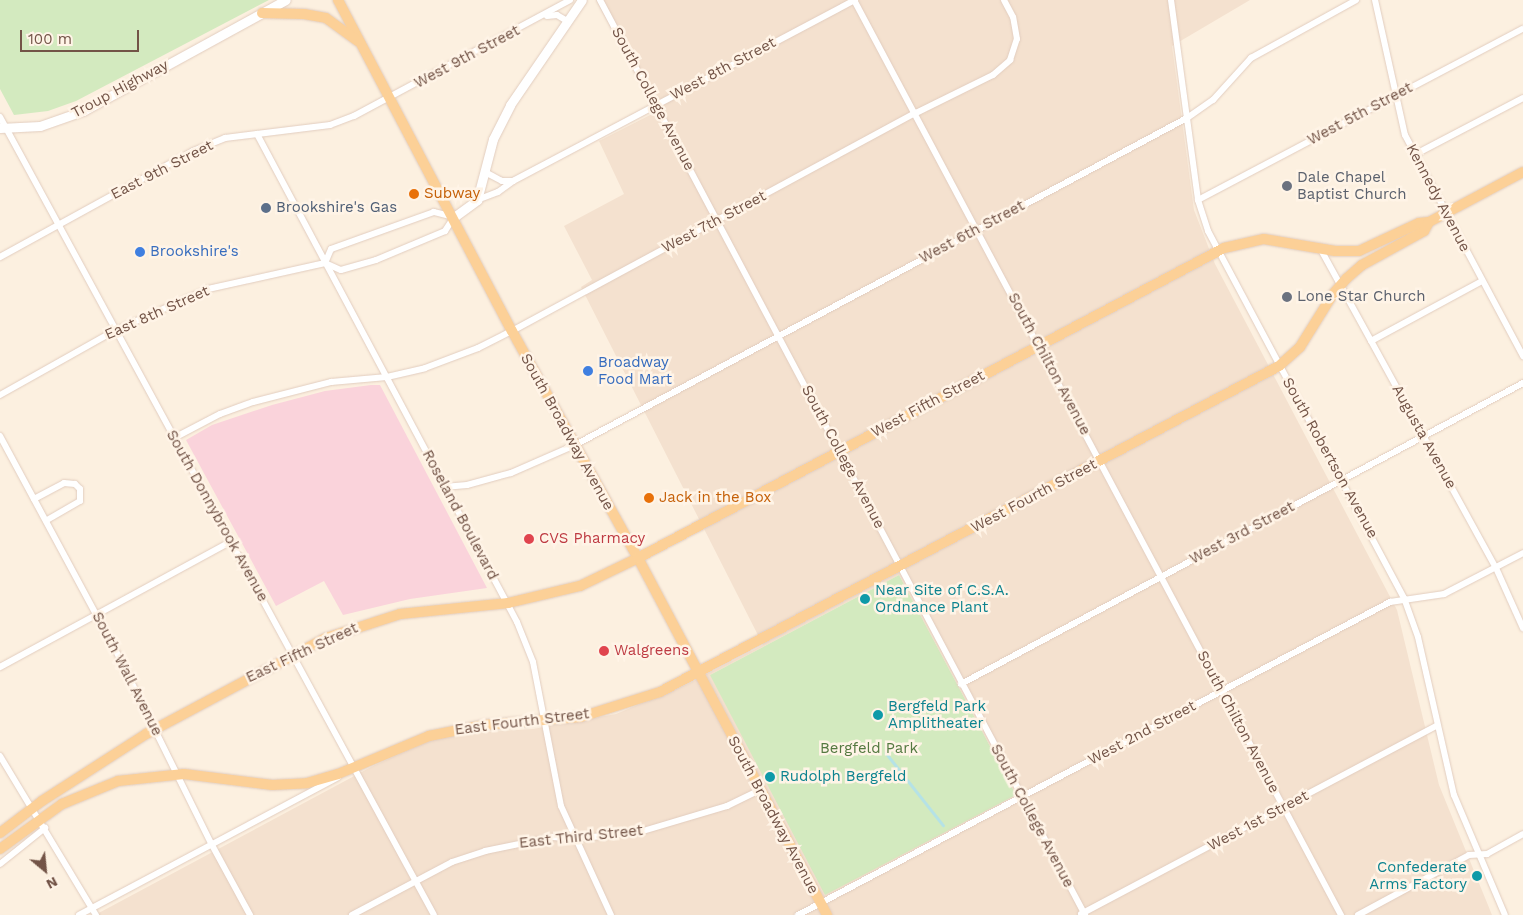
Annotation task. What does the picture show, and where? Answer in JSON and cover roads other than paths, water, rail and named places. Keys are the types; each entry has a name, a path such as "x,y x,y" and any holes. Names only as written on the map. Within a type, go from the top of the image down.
{"main road":[{"name":"Troup Highway","path":"3,128 40,126 84,111 286,0"},
{"name":"South Broadway Avenue","path":"338,0 391,97 512,331 638,558 758,790 827,915"},
{"path":"454,217 477,200 493,139 510,105 582,0"},
{"path":"262,13 304,14 326,18 363,45"},
{"path":"1429,222 1523,172"},
{"name":"West Fifth Street","path":"638,558 1218,251 1241,242 1264,239 1320,248 1360,250 1418,223 1429,222"},
{"name":"West Fourth Street","path":"698,673 1279,366 1300,347 1340,284 1362,265 1424,231 1429,222"},
{"name":"East Fifth Street","path":"0,834 31,809 154,729 292,654 339,632 382,618 430,609 508,603 580,586 638,558"},
{"name":"East Fourth Street","path":"177,774 278,785 308,783 351,769 415,740 443,732 496,723 544,721 619,707 698,673"},
{"path":"0,849 38,819 75,797 108,784 177,774"}],"street":[{"name":"West 9th Street","path":"391,97 543,17 570,0"},
{"name":"South College Avenue","path":"600,0 902,566 961,684 1083,914"},
{"name":"West 8th Street","path":"477,200 498,192 513,181 854,0"},
{"name":"South Chilton Avenue","path":"854,0 916,113 976,230 1039,345 1340,915"},
{"name":"West 7th Street","path":"174,438 220,414 282,393 331,382 387,377 444,362 512,331 916,113 993,75 1010,60 1015,50 1016,28 1004,0"},
{"name":"South Robertson Avenue","path":"1171,0 1198,200 1218,251 1404,598 1418,637 1436,726 1454,795 1506,915"},
{"name":"West 6th Street","path":"444,487 467,485 510,473 574,445 1187,118 1213,100 1251,58 1356,0"},
{"name":"Kennedy Avenue","path":"1375,0 1394,96 1414,155 1523,356"},
{"path":"543,17 557,15 567,21"},
{"name":"West 5th Street","path":"1198,200 1523,29"},
{"name":"East 9th Street","path":"0,258 193,151 225,138 330,125 391,97"},
{"path":"1414,155 1523,98"},
{"name":"South Donnybrook Avenue","path":"0,117 3,128 59,225 292,654 351,769 434,915"},
{"name":"Roseland Boulevard","path":"257,134 444,487 508,603 533,662 561,806 611,915"},
{"path":"485,172 502,181 513,181"},
{"path":"325,263 331,250 434,212 454,217"},
{"name":"East 8th Street","path":"0,395 116,330 208,289 325,263 341,270 376,260 445,230 454,217"},
{"name":"Augusta Avenue","path":"1320,248 1496,568 1523,628"},
{"path":"1371,341 1482,281"},
{"name":"West 3rd Street","path":"961,684 1523,383"},
{"name":"South Wall Avenue","path":"0,436 97,615 212,845 250,915"},
{"path":"34,499 64,483 75,484 80,490 80,501 46,521"},
{"path":"0,667 230,542"},
{"name":"West 2nd Street","path":"798,915 1390,602 1404,598 1444,594 1523,553"},
{"name":"West 1st Street","path":"1083,914 1436,726"},
{"path":"0,756 96,915"},
{"name":"East Fourth Street","path":"79,915 351,769"},
{"name":"East Third Street","path":"352,915 452,862 484,850 553,837 576,839 635,832 677,822 727,806 758,790"},
{"path":"0,864 45,828"},
{"path":"1358,915 1469,855 1487,854 1523,834"}],"waterway":[{"path":"886,753 943,825"}],"place":[{"name":"Dale Chapel Baptist Church","path":"1287,186"},
{"name":"Subway","path":"414,194"},
{"name":"Brookshire's Gas","path":"266,208"},
{"name":"Brookshire's","path":"140,252"},
{"name":"Lone Star Church","path":"1287,297"},
{"name":"Broadway Food Mart","path":"588,371"},
{"name":"Jack in the Box","path":"649,498"},
{"name":"CVS Pharmacy","path":"529,539"},
{"name":"Near Site of C.S.A. Ordnance Plant","path":"865,599"},
{"name":"Walgreens","path":"604,651"},
{"name":"Bergfeld Park Amplitheater","path":"878,715"},
{"name":"Rudolph Bergfeld","path":"770,777"},
{"name":"Confederate Arms Factory","path":"1477,876"}],"park label":[{"name":"Bergfeld Park","path":"869,749"}]}
